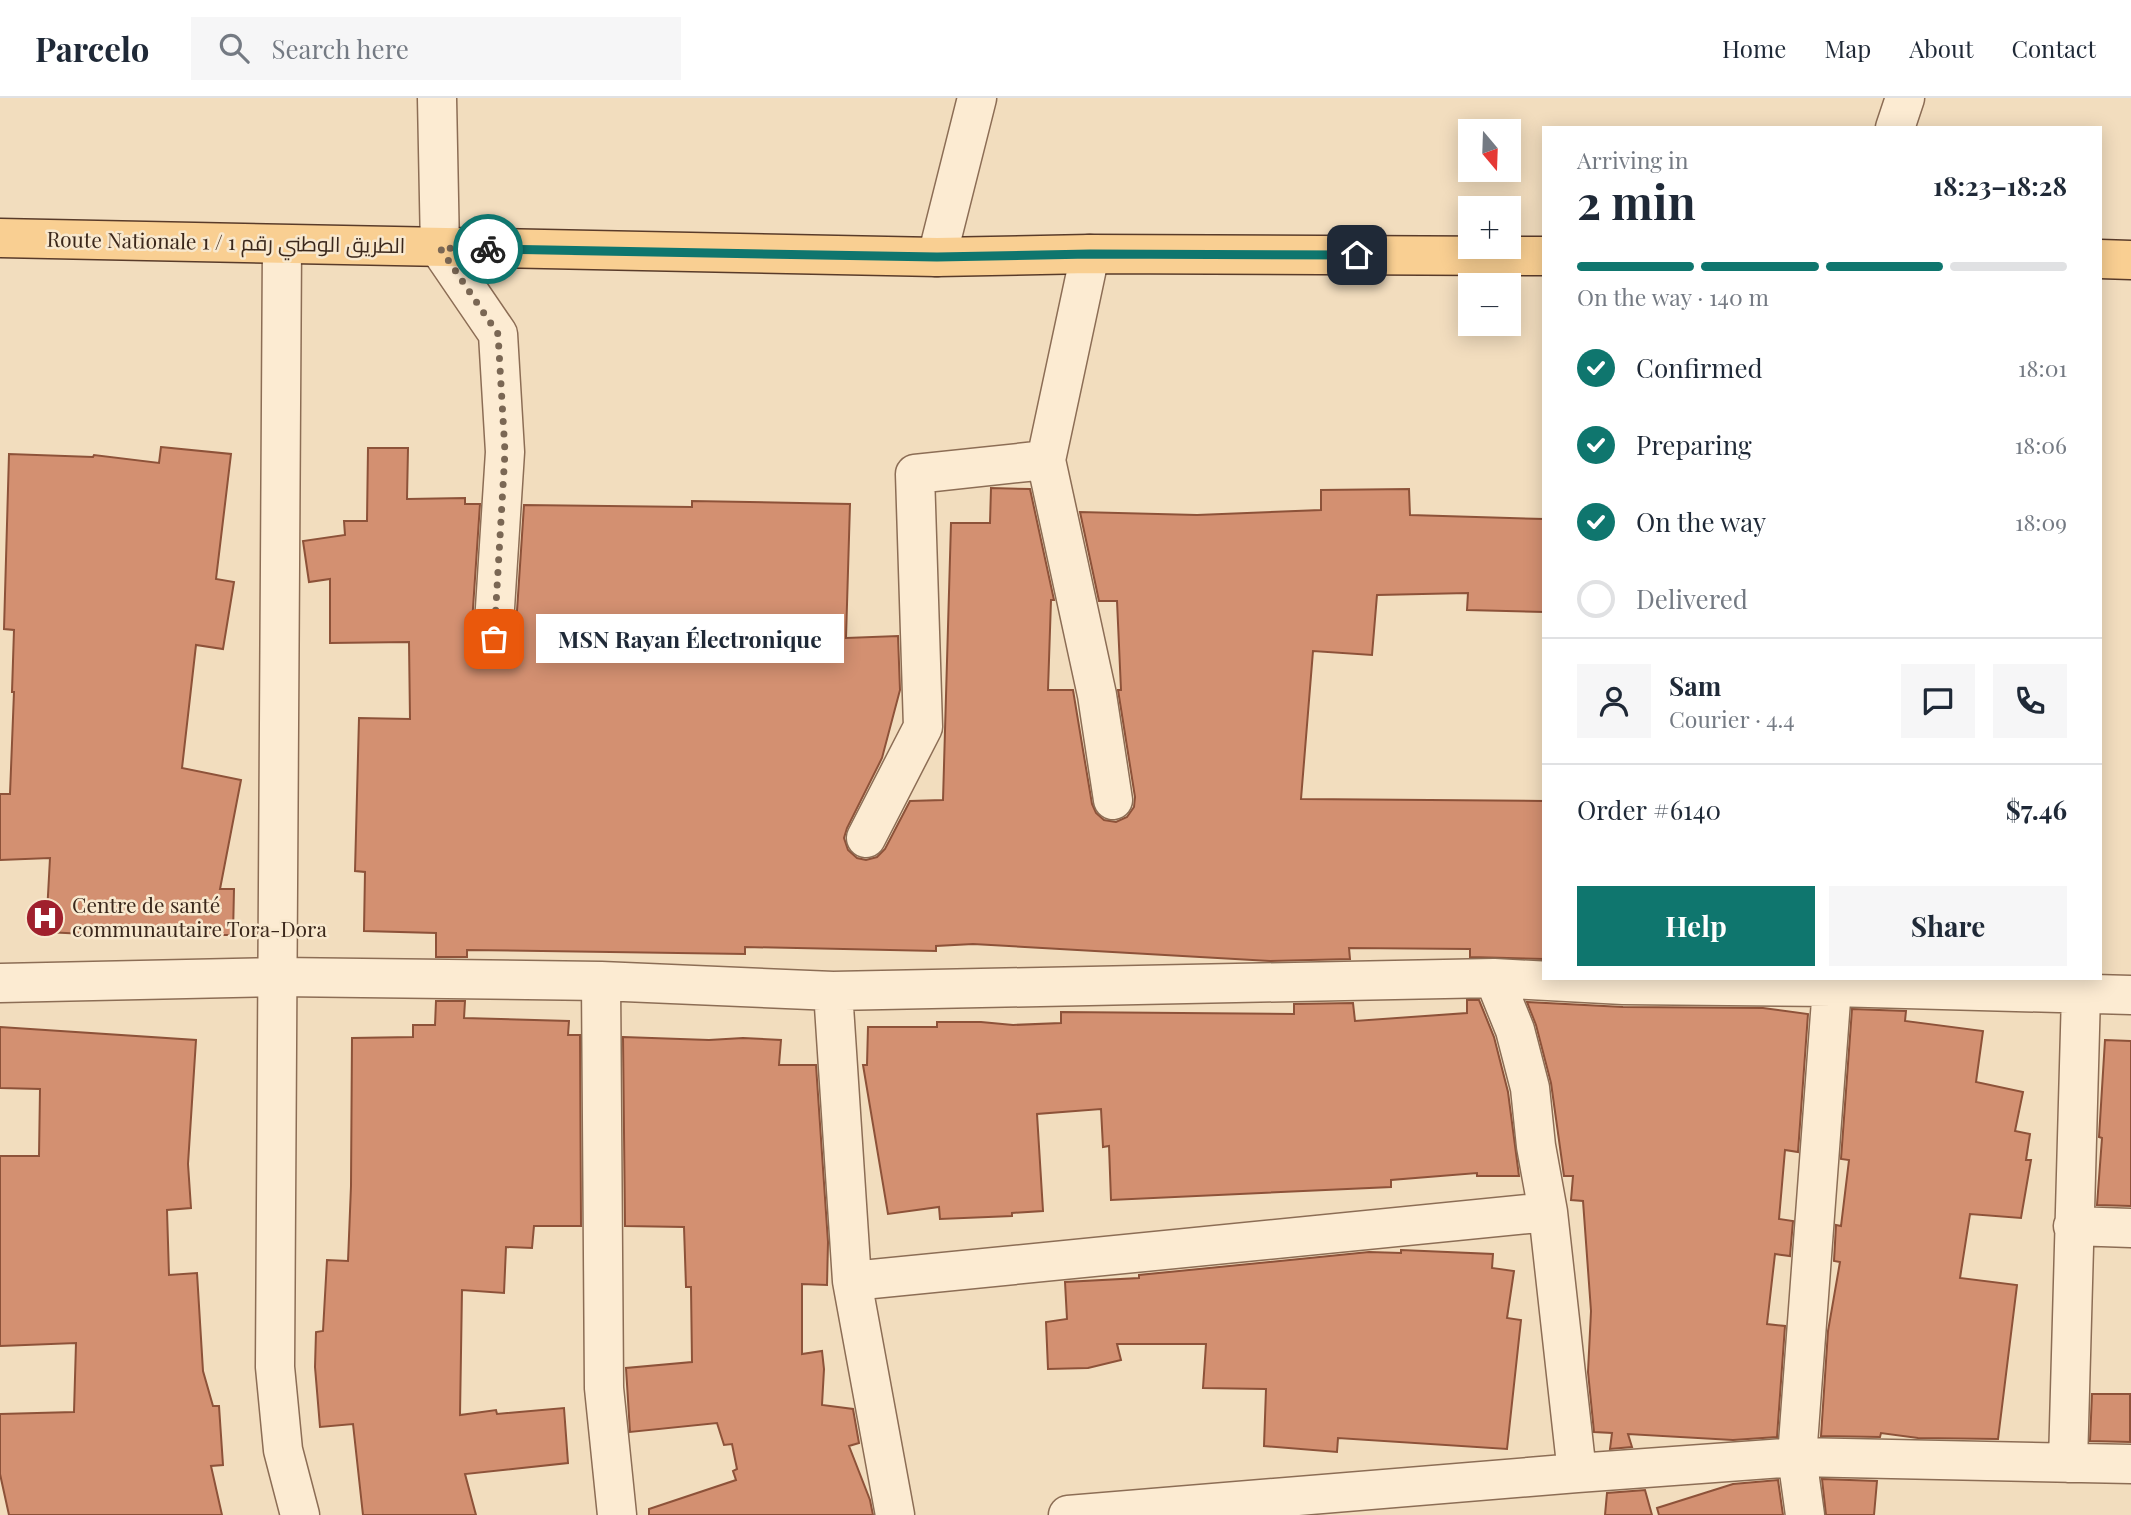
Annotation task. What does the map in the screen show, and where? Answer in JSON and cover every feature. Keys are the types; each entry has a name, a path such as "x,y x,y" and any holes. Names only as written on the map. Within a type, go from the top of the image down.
{"main road":[{"name":"Route Nationale 1 / الطريق الوطني رقم 1","path":"0,238 937,257 1090,254 1542,256"},
{"path":"2102,260 2131,260"}],"street":[{"path":"436,98 440,248 498,334 505,452 494,639"},
{"path":"937,257 977,98"},
{"path":"1896,126 1905,98"},
{"path":"282,245 275,1367 283,1450 300,1515"},
{"path":"1090,254 1046,460 1097,695 1113,800"},
{"path":"866,838 923,727 915,474 1046,460"},
{"path":"0,983 279,977 601,981 833,992 1542,979"},
{"path":"1494,978 1515,1030 1530,1088 1536,1146 1548,1212 1577,1473"},
{"path":"1580,980 2131,995"},
{"path":"601,981 604,1388 617,1515"},
{"path":"1805,1515 1797,1457 1832,987"},
{"path":"833,992 852,1281 895,1515"},
{"path":"2067,1463 2081,994"},
{"path":"852,1281 1548,1212"},
{"path":"2073,1226 2131,1228"},
{"path":"1069,1515 1797,1457 2131,1464"}],"building":[{"path":"161,447 231,454 216,579 234,582 223,649 196,645 182,768 241,780 220,889 234,889 233,935 166,935 166,938 46,932 50,858 0,860 0,794 10,794 14,692 14,630 4,629 9,454 94,455 159,463"},
{"path":"368,448 408,448 407,499 465,498 465,504 480,504 471,638 480,657 491,661 503,658 511,652 515,641 524,505 692,507 692,501 850,504 846,638 898,636 900,690 882,758 844,838 848,850 857,858 866,860 877,857 885,849 910,801 943,800 951,523 990,523 991,488 1030,489 1054,600 1051,600 1048,690 1073,690 1092,804 1096,813 1104,820 1116,822 1127,817 1134,807 1135,797 1118,690 1121,690 1117,601 1099,601 1080,512 1197,515 1321,510 1321,490 1409,489 1410,515 1542,519 1542,612 1467,610 1468,593 1377,595 1372,655 1313,651 1301,799 1542,801 1542,959 1470,957 1470,949 1349,948 1350,959 1270,961 973,944 936,946 936,951 745,947 745,954 467,950 467,957 436,957 436,933 364,931 365,872 355,871 359,718 410,719 409,642 330,643 330,579 309,582 303,541 345,535 344,521 367,521"},
{"path":"1467,1000 1479,1000 1494,1037 1508,1092 1519,1176 1477,1176 1477,1173 1391,1180 1391,1187 1111,1200 1109,1146 1103,1147 1101,1109 1037,1114 1043,1211 1012,1213 1012,1216 940,1219 939,1207 888,1214 863,1065 867,1065 868,1027 937,1027 937,1022 1013,1025 1061,1023 1061,1012 1294,1014 1294,1004 1353,1003 1355,1021 1467,1013"},
{"path":"436,1001 465,1001 464,1018 569,1021 568,1035 580,1035 581,1226 534,1226 532,1248 506,1247 504,1293 462,1290 460,1415 496,1410 497,1414 564,1408 568,1463 465,1474 476,1515 363,1515 353,1424 320,1427 315,1367 316,1332 323,1331 327,1260 348,1261 352,1038 413,1037 413,1025 435,1025"},
{"path":"1527,1002 1623,1007 1763,1008 1808,1014 1798,1152 1785,1150 1779,1219 1793,1221 1790,1256 1775,1254 1767,1324 1785,1326 1777,1437 1733,1440 1628,1434 1632,1447 1610,1449 1612,1433 1594,1432 1588,1372 1591,1311 1583,1201 1571,1200 1573,1176 1564,1176 1551,1083"},
{"path":"1852,1009 1906,1011 1905,1021 1983,1031 1976,1082 2023,1092 2015,1131 2030,1134 2026,1160 2031,1160 2021,1218 1970,1214 1960,1278 2017,1285 1998,1439 1918,1438 1881,1433 1880,1437 1821,1436 1828,1331 1840,1262 1834,1261 1836,1225 1841,1226 1849,1160 1841,1159"},
{"path":"0,1027 196,1040 188,1164 191,1208 167,1210 169,1275 197,1273 203,1371 213,1406 219,1406 223,1465 211,1466 222,1515 9,1515 0,1474 0,1414 74,1412 76,1343 0,1346 0,1156 39,1156 40,1089 0,1088"},
{"path":"623,1037 781,1040 779,1065 816,1065 828,1242 827,1285 802,1284 802,1354 822,1351 822,1405 853,1409 859,1443 849,1446 873,1515 649,1515 649,1509 736,1480 733,1471 737,1469 732,1444 724,1445 717,1423 630,1432 626,1368 692,1362 691,1287 686,1287 684,1227 625,1226"},
{"path":"2105,1040 2131,1041 2131,1206 2097,1205"},
{"path":"1401,1250 1493,1254 1492,1268 1514,1271 1507,1318 1521,1320 1507,1449 1338,1438 1337,1452 1264,1446 1266,1389 1203,1388 1206,1344 1117,1344 1121,1360 1088,1368 1048,1369 1046,1322 1067,1319 1065,1282 1139,1278 1139,1275 1369,1252 1401,1253"},
{"path":"2092,1394 2130,1394 2130,1442 2090,1441"},
{"path":"1822,1479 1877,1481 1874,1515 1826,1515"},
{"path":"1778,1480 1783,1515 1659,1515 1657,1508 1733,1484"},
{"path":"1645,1490 1652,1515 1605,1515 1607,1493"}],"way so far":[{"path":"488,249 440,248 498,334 505,452 494,639"}],"place":[{"name":"MSN Rayan Électronique","path":"494,639"},
{"name":"Centre de santé communautaire Tora-Dora","path":"45,918"}],"route":[{"path":"488,249 937,257 1090,254 1357,255"}]}
